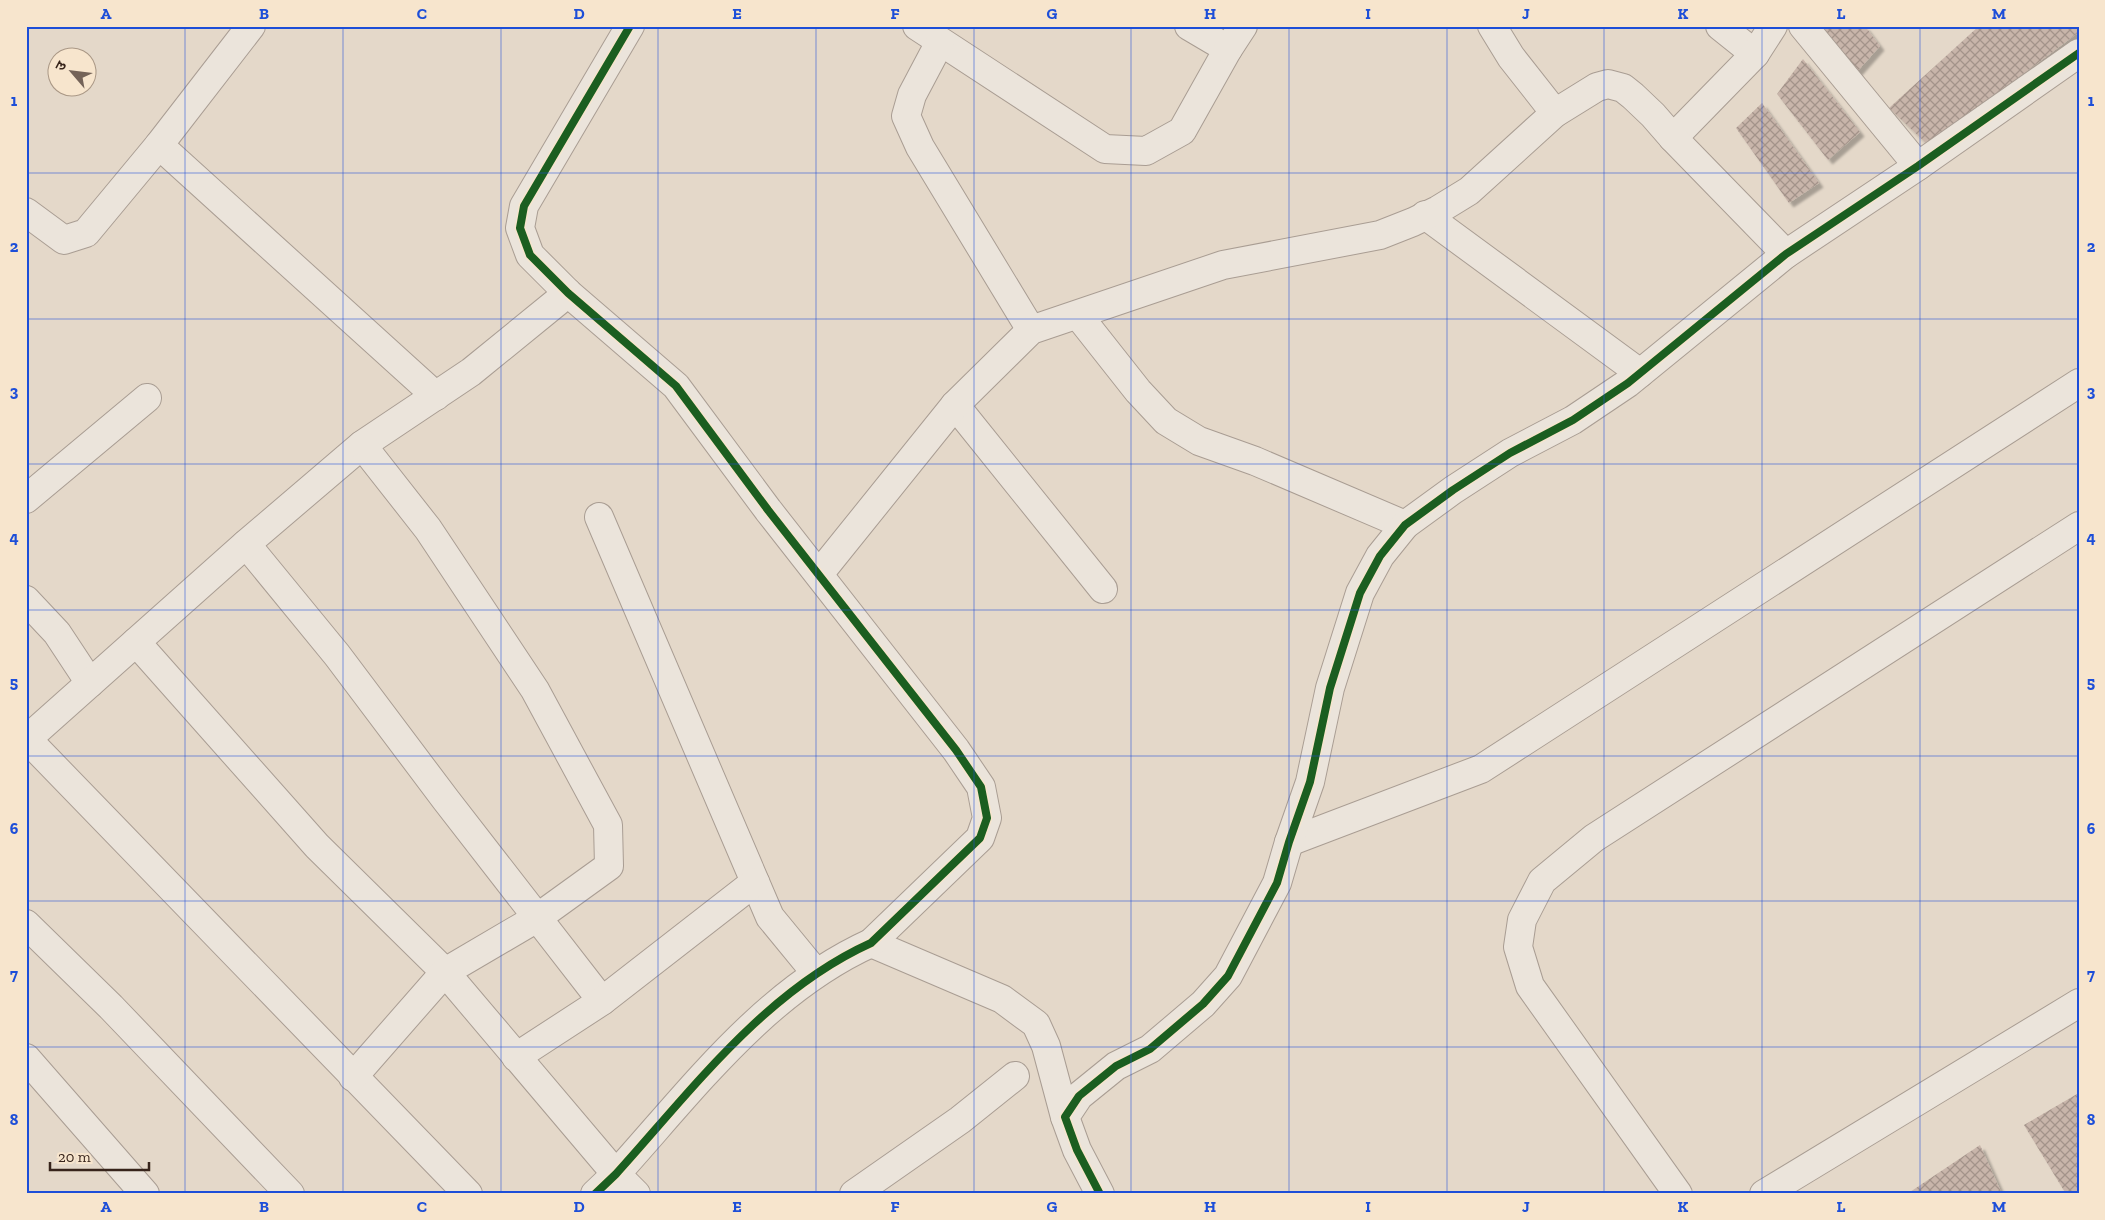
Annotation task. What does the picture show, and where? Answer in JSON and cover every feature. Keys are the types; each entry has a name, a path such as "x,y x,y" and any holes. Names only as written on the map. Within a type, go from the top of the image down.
{"street":[{"path":"26,212 64,240 86,234 159,145 251,26"},
{"path":"595,1194 616,1174 740,1038 766,1013 816,972 848,953 871,943 980,838 987,818 981,787 971,772 676,386 568,293 530,255 520,228 524,206 630,26"},
{"path":"917,26 1105,149 1146,151 1182,131 1243,26"},
{"path":"1189,26 1228,49"},
{"path":"1492,26 1511,57 1555,113"},
{"path":"1720,26 1755,54"},
{"path":"1673,138 1755,54 1773,26"},
{"path":"1803,26 1918,166"},
{"path":"940,42 912,94 906,116 920,148 1031,330"},
{"path":"1065,1117 1079,1096 1116,1066 1150,1050 1203,1004 1228,976 1277,883 1310,782 1330,688 1360,593 1380,556 1405,525 1453,490 1502,458 1573,420 1640,373 1786,254 1918,166 2079,53"},
{"path":"819,574 955,405 1031,330 1223,265 1380,235 1426,215 1469,191 1555,113 1597,87 1608,84 1623,88 1633,96 1786,254"},
{"path":"159,145 436,396"},
{"path":"1426,215 1640,373"},
{"path":"468,1194 27,739 246,544 362,446 471,372 568,293"},
{"path":"1078,315 1138,390 1166,421 1199,441 1255,460 1405,525"},
{"path":"1289,842 1481,769 2079,383"},
{"path":"26,499 147,398"},
{"path":"955,405 1103,589"},
{"path":"353,1077 445,972 538,918 609,866 608,825 535,690 428,529 362,446"},
{"path":"600,517 770,917 816,972"},
{"path":"1678,1194 1530,986 1518,947 1522,920 1542,880 1594,838 2079,526"},
{"path":"246,544 337,655 446,800 602,1001"},
{"path":"26,600 57,633 90,683"},
{"path":"136,642 317,846 445,972 616,1174 636,1194"},
{"path":"516,1057 602,1001 755,882"},
{"path":"26,924 111,1007 290,1194"},
{"path":"871,943 1002,999 1036,1024 1046,1046 1065,1117 1077,1150 1100,1194"},
{"path":"1764,1194 2079,1003"},
{"path":"26,1058 145,1194"},
{"path":"854,1194 960,1120 1015,1076"}],"building":[{"path":"1820,26 1865,26 1880,46 1855,74"},
{"path":"1979,26 2079,26 2079,32 1928,145 1889,108"},
{"path":"1803,59 1860,132 1828,160 1777,94"},
{"path":"1762,103 1819,183 1789,203 1736,128"},
{"path":"2077,1094 2079,1194 2066,1194 2024,1125"},
{"path":"1980,1145 2002,1194 1907,1194"}],"cycle path":[{"path":"595,1194 616,1174 732,1045 797,988 833,963 871,943 980,838 987,818 981,787 956,750 768,510 676,386 568,293 530,255 520,228 524,206 630,26"},
{"path":"1100,1194 1077,1150 1065,1117 1079,1096 1116,1066 1150,1049 1203,1004 1228,976 1277,883 1310,782 1330,688 1360,593 1380,556 1405,525 1453,490 1510,453 1573,420 1628,383 1786,254 1918,166 2079,53"}]}
